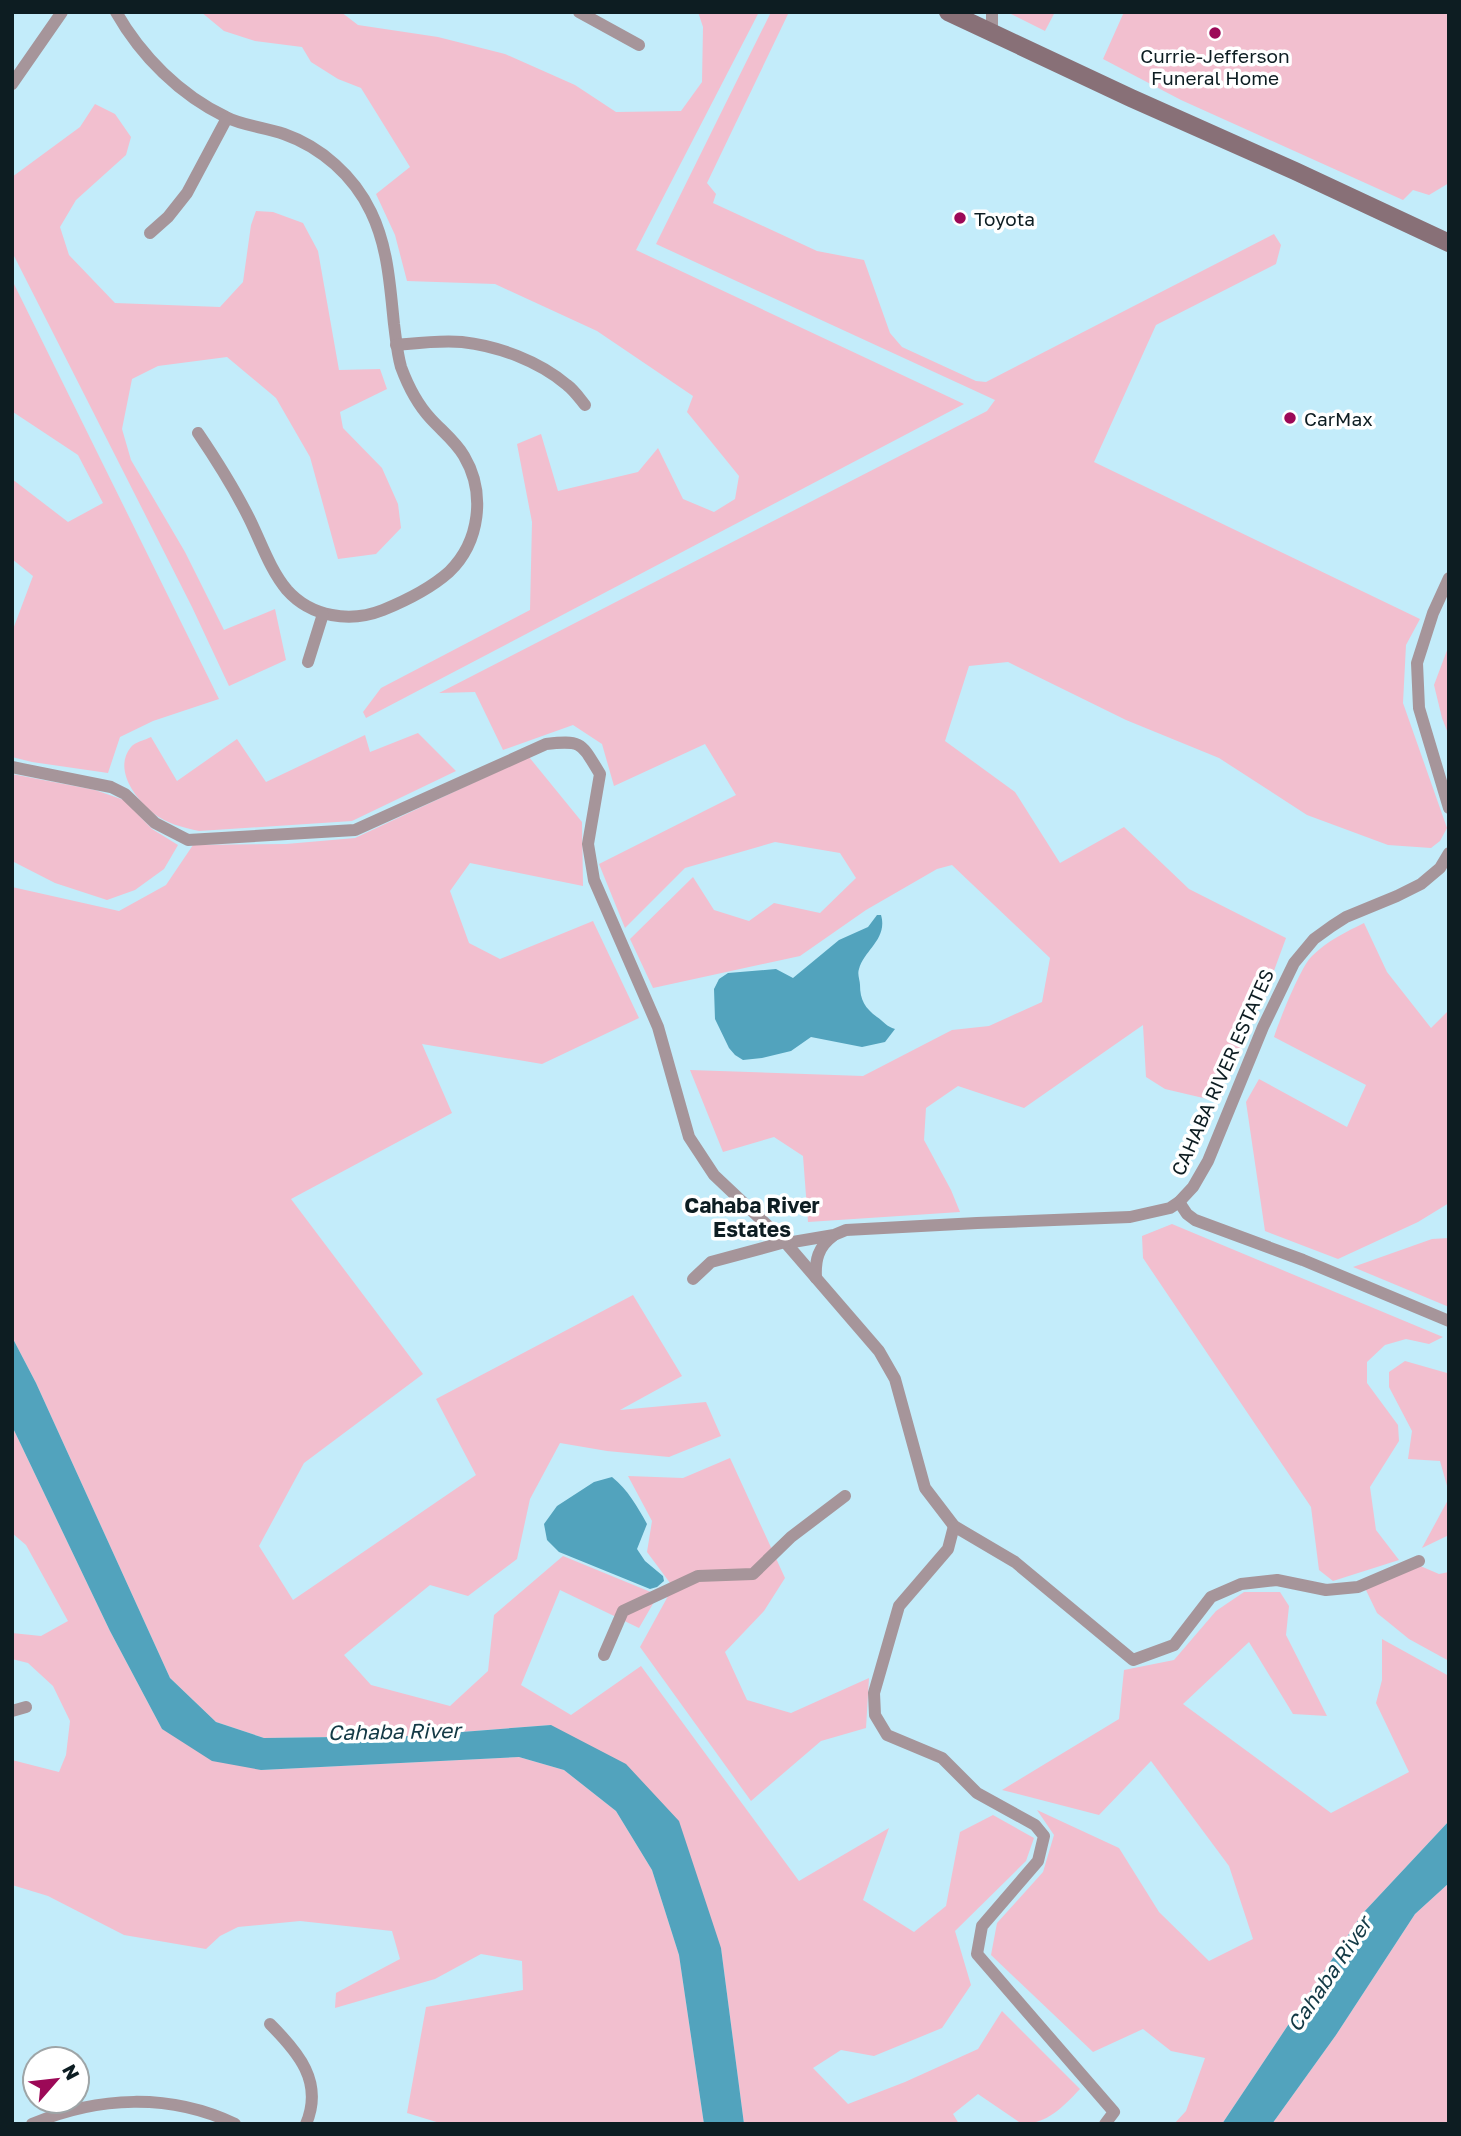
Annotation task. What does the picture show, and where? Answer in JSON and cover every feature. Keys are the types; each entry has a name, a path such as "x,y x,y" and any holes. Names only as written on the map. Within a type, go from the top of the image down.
{"main road":[{"path":"948,12 1449,243"}],"street":[{"path":"12,85 62,12"},
{"path":"116,12 159,70 182,89 227,118 303,142 337,166 359,192 379,229 386,251 400,364 415,398 426,414 456,445 469,466 477,493 475,526 471,539 456,563 443,577 374,614 349,617 323,614 302,603 288,591 226,474 198,433"},
{"path":"579,12 639,45"},
{"path":"992,12 992,33"},
{"path":"150,233 168,217 187,193 227,118"},
{"path":"396,345 462,342 516,355 568,385 585,405"},
{"path":"1449,578 1433,613 1416,663 1419,708 1449,808"},
{"path":"308,662 323,614"},
{"path":"12,767 111,787 125,794 155,823 188,840 355,830 546,744 570,741 584,748 600,774 588,844 594,880 658,1027 689,1137 715,1175 786,1243 879,1351 895,1379 925,1488 954,1526 1015,1562 1133,1661 1174,1645 1211,1597 1241,1584 1277,1580 1326,1590 1358,1587 1419,1561"},
{"name":"CAHABA RIVER ESTATES","path":"693,1279 711,1262 846,1230 1130,1217 1170,1208 1193,1187 1208,1161 1263,1027 1294,963 1314,940 1346,917 1421,884 1440,868 1449,853"},
{"path":"1179,1202 1195,1220 1303,1260 1449,1321"},
{"path":"816,1278 818,1253 834,1235"},
{"path":"604,1655 623,1611 698,1576 752,1574 791,1537 845,1496"},
{"path":"954,1526 948,1549 899,1606 874,1693 875,1714 887,1735 942,1758 977,1793 1035,1825 1044,1836 1038,1861 982,1926 977,1954 1114,2112 1105,2124"},
{"path":"12,1711 26,1707"},
{"path":"270,2024 290,2044 306,2069 313,2096 306,2124"},
{"path":"32,2124 70,2109 113,2101 178,2105 219,2116 235,2124"}],"shaded area":[{"path":"201,12 341,12 358,25 438,37 505,54 575,85 616,112 681,111 702,82 703,27 698,12 759,12 636,250 964,404 366,718 363,712 381,688 530,610 532,522 517,444 541,434 558,491 638,472 658,448 683,499 714,512 735,499 739,476 687,412 693,396 597,331 495,284 407,281 395,235 376,194 410,167 361,88 338,79 311,62 302,47 255,41 224,31"},
{"path":"771,12 789,12 707,183 716,194 713,203 817,251 864,260 890,333 902,347 976,381 986,382 1274,234 1281,245 1276,264 1156,325 1094,462 1420,619 1406,645 1403,703 1447,828 1440,841 1431,848 1388,845 1307,815 1219,758 1126,720 1008,662 969,666 945,741 1015,792 1060,863 1124,827 1189,889 1286,938 1268,987 1216,1101 1165,1089 1146,1077 1143,1025 1024,1108 958,1086 926,1108 924,1140 960,1212 808,1222 803,1156 774,1137 723,1152 690,1070 863,1076 952,1030 989,1026 1042,1002 1050,958 952,865 937,869 866,910 800,956 653,988 630,939 693,877 714,910 749,921 774,903 820,913 856,878 840,853 775,842 685,868 625,928 599,864 736,795 705,744 614,786 602,744 573,725 503,750 475,692 439,693 987,411 995,400 656,244"},
{"path":"1007,12 1055,12 1045,31"},
{"path":"1124,12 1449,12 1449,183 1429,195 1413,190 1403,200 1181,100 1103,59"},
{"path":"95,104 115,114 131,137 126,155 76,200 60,227 69,255 115,303 220,307 243,282 251,225 256,211 273,212 303,223 318,251 339,370 380,369 387,389 340,412 343,428 382,468 398,504 401,528 376,554 338,559 310,457 276,398 227,357 158,366 132,379 122,429 131,460 185,552 224,630 275,609 286,660 229,686 192,607 12,252 12,177 80,127"},
{"path":"12,280 219,699 153,721 120,737 108,773 12,757 12,632 33,576 12,559 12,479 68,522 103,503 78,455 13,412"},
{"path":"1449,645 1449,736 1434,685"},
{"path":"418,733 456,771 352,821 199,831 158,817 139,799 125,774 124,764 131,747 151,737 177,781 237,739 266,782 365,735 370,752"},
{"path":"529,757 582,822 583,886 470,863 450,891 469,943 500,959 593,921 639,1018 542,1064 422,1044 452,1113 291,1199 423,1374 304,1463 259,1546 293,1600 476,1475 436,1399 633,1295 682,1376 620,1410 706,1402 721,1436 669,1457 560,1443 530,1499 517,1559 468,1596 430,1585 344,1655 371,1685 450,1706 488,1671 494,1615 563,1556 658,1595 639,1628 560,1590 521,1685 571,1715 641,1666 799,1881 889,1828 863,1900 914,1932 946,1906 960,1832 993,1815 1034,1838 1026,1861 955,1931 971,1985 942,2028 874,2056 841,2050 813,2068 848,2104 978,2049 1002,2011 1080,2089 1047,2118 1022,2124 978,2094 953,2114 959,2124 744,2124 721,1948 551,1725 410,1736 264,1738 216,1722 170,1678 36,1383 12,1337 12,887 119,911 166,885 193,845 286,844 355,838"},
{"path":"12,774 95,790 124,800 152,829 178,845 164,869 135,890 107,900 55,883 12,861"},
{"path":"1364,923 1387,972 1431,1028 1449,1010 1449,1203 1418,1222 1338,1259 1265,1231 1246,1102 1259,1079 1347,1127 1366,1085 1274,1037 1307,962 1330,941"},
{"path":"1172,1224 1443,1337 1429,1344 1406,1339 1385,1345 1367,1362 1367,1383 1398,1425 1399,1441 1370,1487 1376,1530 1399,1560 1333,1581 1319,1570 1311,1507 1143,1258 1142,1236"},
{"path":"1449,1238 1449,1307 1353,1267 1432,1239"},
{"path":"1405,1361 1447,1373 1449,1371 1449,1493 1440,1461 1408,1459 1412,1431 1389,1387 1389,1372"},
{"path":"12,1426 110,1631 162,1729 261,1770 519,1757 564,1770 616,1811 652,1870 679,1955 704,2124 443,2124 407,2113 426,2007 523,1990 522,1961 481,1954 435,1979 335,2008 336,1993 400,1959 392,1931 300,1921 238,1927 220,1936 206,1949 124,1935 48,1896 12,1885 12,1760 59,1772 66,1755 70,1721 53,1686 28,1663 12,1659 12,1633 41,1636 68,1621 26,1545 12,1533"},
{"path":"730,1458 785,1578 764,1611 725,1652 747,1700 791,1713 869,1678 866,1728 821,1741 751,1801 640,1647 673,1587 647,1552 652,1521 628,1476 683,1478"},
{"path":"1449,1498 1449,1535 1422,1548"},
{"path":"1418,1565 1439,1574 1449,1572 1449,1661 1409,1639 1377,1613 1365,1588"},
{"path":"1244,1592 1280,1592 1289,1606 1286,1635 1327,1716 1293,1714 1249,1642 1183,1704 1331,1813 1409,1772 1376,1703 1382,1680 1382,1639 1449,1676 1449,1821 1363,1913 1222,2124 1174,2124 1186,2111 1205,2058 1171,2051 1143,2029 1093,2052 991,1955 997,1923 1043,1872 1054,1835 1037,1810 1119,1848 1159,1912 1209,1961 1253,1939 1229,1866 1151,1761 1099,1815 1002,1790 1119,1719 1124,1670 1174,1660 1216,1611"},
{"path":"1449,1883 1449,2124 1272,2124 1336,2035 1415,1914"}],"water":[{"path":"877,915 881,915 881,931 862,962 858,975 866,1007 895,1029 885,1042 862,1047 811,1037 791,1051 762,1058 743,1060 735,1055 715,1019 714,989 719,979 728,973 776,969 793,978 839,940 868,927"},
{"path":"12,1337 36,1383 170,1678 216,1722 264,1738 410,1736 551,1725 626,1764 679,1821 721,1948 744,2124 704,2124 679,1955 652,1870 616,1811 564,1770 519,1757 261,1770 212,1761 162,1729 110,1631 12,1426"},
{"path":"612,1477 636,1505 647,1524 637,1549 645,1561 663,1576 664,1581 657,1587 650,1589 559,1552 547,1540 544,1524 557,1506 594,1482"},
{"name":"Cahaba River","path":"1449,1821 1449,1883 1415,1914 1336,2035 1272,2124 1222,2124 1363,1913"}],"place":[{"name":"Currie-Jefferson Funeral Home","path":"1215,33"},
{"name":"Toyota","path":"960,218"},
{"name":"CarMax","path":"1290,418"}],"district":[{"name":"Cahaba River Estates","path":"752,1217"}]}
